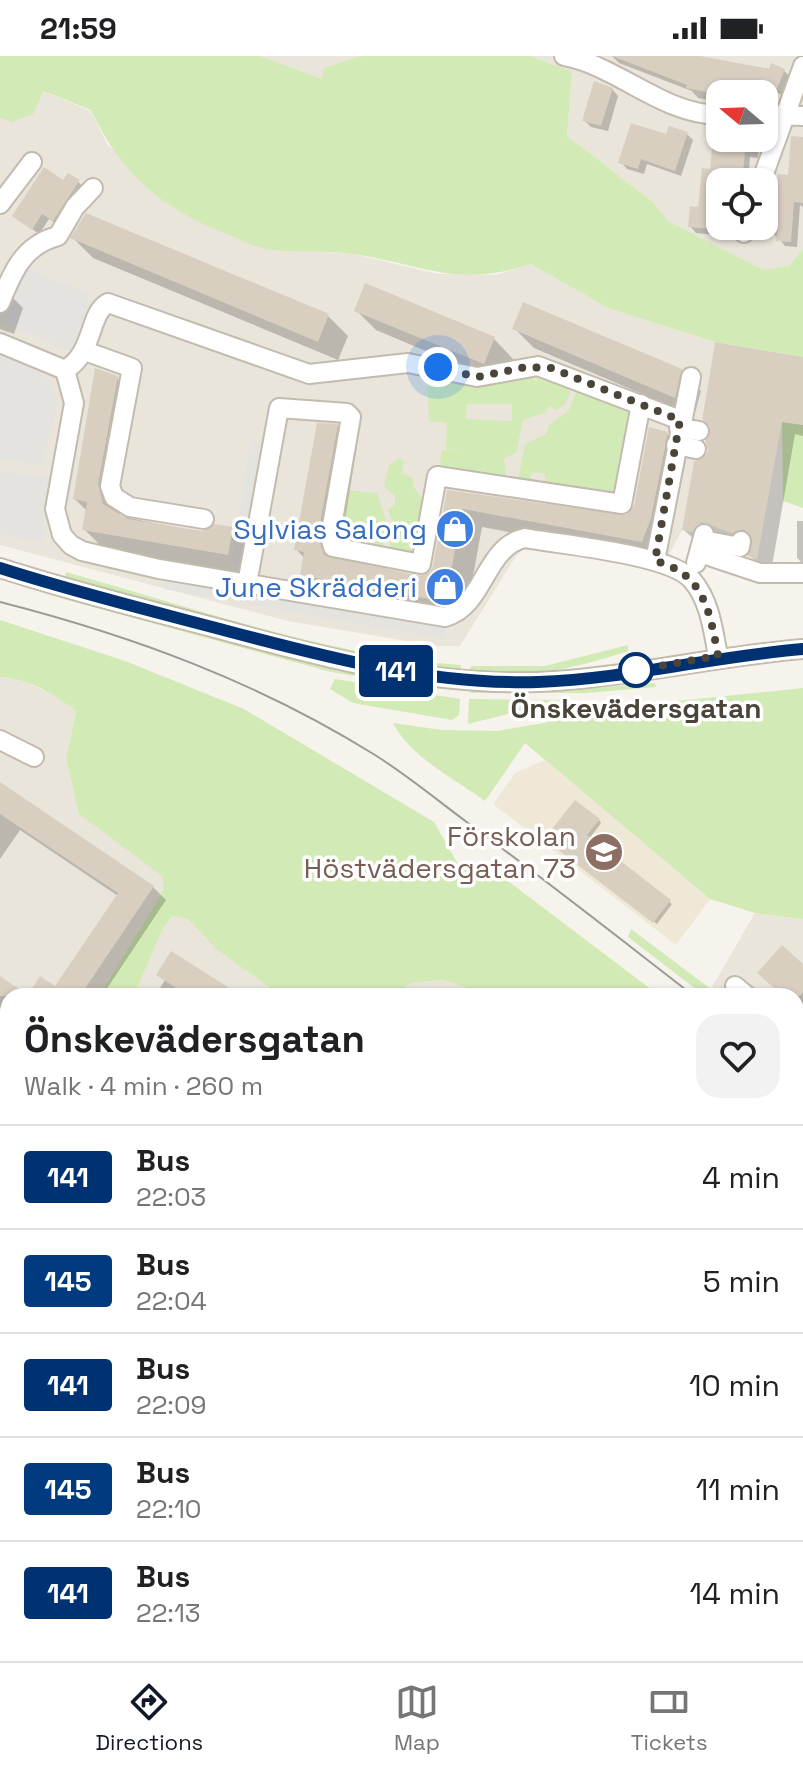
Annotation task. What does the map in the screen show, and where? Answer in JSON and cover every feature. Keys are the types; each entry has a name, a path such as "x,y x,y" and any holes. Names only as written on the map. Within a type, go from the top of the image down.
{"street":[{"path":"564,56 593,65 644,92 706,115"},
{"path":"768,168 794,115 803,66"},
{"path":"0,204 32,162"},
{"path":"0,303 22,258 46,239 58,236 75,207 93,188"},
{"path":"65,370 85,351 100,310 108,303 309,374 424,364 477,377 538,366 641,404 678,431 698,440"},
{"path":"0,343 65,370 72,383 74,403 56,494 57,524 62,535 82,551 247,584 445,617 465,605 502,549 512,541 525,538 673,565 686,575 708,609 718,656"},
{"path":"85,351 132,368 110,486 114,497 130,507 204,519"},
{"path":"655,561 691,377"},
{"path":"247,584 279,408 347,413 351,417 330,537 333,547 421,564 437,476 622,504 641,404"},
{"path":"703,542 740,547 741,541"},
{"path":"686,575 703,542"},
{"path":"703,542 760,573 803,573"},
{"path":"0,568 318,655 443,677 496,681 568,680 718,656 803,649"},
{"path":"0,577 35,579"},
{"path":"0,740 34,757"}],"shaded area":[{"path":"260,56 361,56 322,80"},
{"path":"531,56 803,56 803,249 789,266 763,271 668,221 653,202 567,136 572,72"},
{"path":"42,91 91,111 108,146 264,248 353,254 438,274 496,275 531,264 608,308 715,342 682,530 669,555 538,535 516,556 460,646 436,646 288,621 0,545 0,118 11,122"},
{"path":"21,267 89,293 86,300 96,304 77,353 0,322"},
{"path":"0,355 32,367 51,383 58,402 42,465 0,460"},
{"path":"251,441 263,443 242,565 231,563"},
{"path":"0,471 52,478 42,542 0,534"},
{"path":"166,576 446,626 444,639 164,589"},
{"path":"0,677 14,677 57,696 76,710 66,759 79,814 162,876 164,889 104,988 0,988"},
{"name":"Förskolan Höstvädersgatan 73","path":"545,760 710,899 676,945 493,804 515,773"},
{"path":"755,913 803,919 803,988 712,987"},
{"path":"172,916 188,919 216,949 270,988 137,988 162,930"},
{"path":"443,980 468,988 404,988 411,983"}],"green space":[{"path":"0,56 260,56 322,79 324,68 361,56 531,56 572,72 567,136 653,202 668,221 763,270 789,266 803,249 803,357 715,342 608,308 531,264 504,271 460,274 352,254 266,249 253,245 186,215 148,188 116,154 91,110 43,91 33,114 11,122 0,118"},
{"path":"427,371 532,372 534,381 537,381 536,372 573,385 565,405 557,410 550,406 544,413 523,420 516,453 504,458 507,484 456,468 439,469 442,450 460,450 446,449 447,423 429,421","holes":["467,404 512,404 512,421 466,419"]},
{"path":"578,387 628,407 632,421 614,499 546,484 545,474 533,472 529,481 517,486 525,444 546,434 549,425 569,410"},
{"path":"782,422 803,425 803,508 783,501"},
{"path":"400,458 404,462 402,473 413,478 413,486 425,502 421,503 415,541 419,544 410,557 389,556 392,521 388,510 395,504 395,496 384,486 389,465"},
{"path":"343,490 377,493 388,527 381,555 337,538 338,521 344,518 345,507 340,504"},
{"path":"66,572 262,629 361,652 461,665 461,670 360,655 261,632 65,577"},
{"path":"23,588 317,664 460,690 331,672"},
{"path":"0,620 125,661 244,709 434,822 459,866 496,872 649,988 468,988 443,980 411,983 404,988 270,988 216,949 188,919 172,916 162,930 137,988 104,988 164,889 162,876 79,814 66,759 76,711 40,688 20,680 0,677"},
{"path":"628,645 628,651 550,671 509,674 470,669 471,666 545,666"},
{"path":"335,679 460,699 459,715 452,720 353,703 330,689"},
{"path":"655,683 656,687 586,693 470,693 471,689 556,691"},
{"path":"803,688 803,919 755,913 710,899 525,743 485,801 422,757 393,723 442,730 498,731 648,704"},
{"path":"469,699 565,700 468,724"},
{"path":"631,929 709,988 695,988 628,937"}],"building":[{"path":"612,56 700,56 769,69 771,63 785,69 778,86 778,80 706,80 706,92 686,88 687,85"},
{"path":"594,81 613,88 601,126 582,121"},
{"path":"631,123 666,134 669,126 688,132 675,171 641,159 638,169 618,163"},
{"path":"791,136 803,137 803,203 794,202 791,242 776,241 778,174 788,175"},
{"path":"712,152 745,152 743,168 710,168"},
{"path":"44,167 63,180 68,173 80,180 53,221 42,214 32,230 12,216"},
{"path":"702,168 706,168 706,229 688,227 690,206 698,207"},
{"path":"86,213 329,314 318,342 70,238"},
{"path":"365,283 495,337 484,364 354,311"},
{"path":"523,302 682,369 675,398 512,329"},
{"path":"715,342 803,357 803,425 782,422 757,559 747,556 752,538 744,529 732,533 702,522 692,532 682,530 694,461 704,457 708,451 705,441 710,427 702,419"},
{"path":"95,368 118,376 98,484 103,504 128,519 202,531 215,524 233,527 228,555 82,530 87,502 73,499"},
{"path":"317,423 338,424 318,535 324,555 420,576 430,572 433,566 447,490 626,515 634,506 649,427 668,432 651,518 642,542 463,509 445,602 300,575 304,552 294,550"},
{"path":"0,782 154,886 85,988 32,988 40,976 55,986 118,893 0,814"},
{"path":"575,800 600,819 587,835 671,900 653,923 544,839"},
{"path":"782,945 803,964 803,988 774,988 757,973"},
{"path":"171,951 229,988 176,988 156,975"},
{"path":"0,976 18,988 0,988"}],"tram line":[{"path":"0,602 98,630 194,664 240,683 331,729 410,779 684,988"}],"bus line":[{"name":"141","path":"0,568 318,655 399,672 443,677 536,682 568,680 718,656 803,649"}],"place":[{"name":"Sylvias Salong","path":"455,529"},
{"name":"June Skrädderi","path":"445,587"},
{"name":"Önskevädersgatan","path":"636,670"},
{"name":"Förskolan Höstvädersgatan 73","path":"604,852"}],"route":[{"path":"438,367 477,377 526,367 551,368 680,420 655,561 673,565 694,582 708,609 718,656 636,670"}]}
